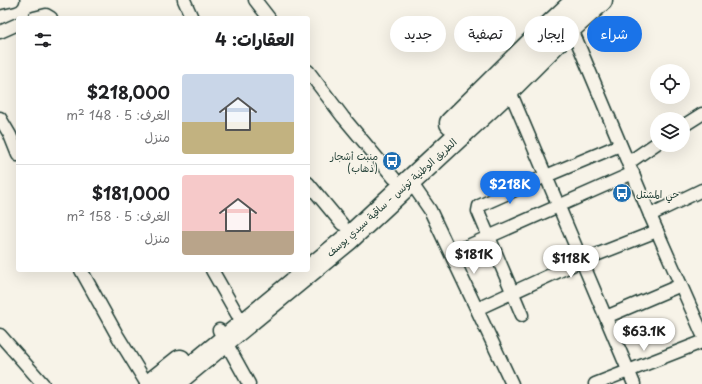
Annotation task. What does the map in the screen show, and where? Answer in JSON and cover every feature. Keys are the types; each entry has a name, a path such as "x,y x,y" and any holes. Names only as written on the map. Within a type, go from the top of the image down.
{"highway":[{"name":"الطريق الوطنية تونس - ساقية سيدي يوسف","path":"310,267 348,238 402,179 534,41 578,0"},
{"name":"الطريق الوطنية تونس - ساقية سيدي يوسف","path":"579,20 601,0"},
{"name":"الطريق الوطنية تونس - ساقية سيدي يوسف","path":"310,251 342,224 402,179 509,89 546,52"},
{"name":"الطريق الوطنية تونس - ساقية سيدي يوسف","path":"172,384 222,335 238,314 287,272"},
{"name":"الطريق الوطنية تونس - ساقية سيدي يوسف","path":"151,384 222,335 304,272"}],"street":[{"path":"0,3 14,0"},
{"path":"184,0 191,16"},
{"path":"256,0 268,16"},
{"path":"0,32 16,25"},
{"path":"579,46 650,215 702,333"},
{"path":"310,74 343,117 430,210 452,253 512,384"},
{"path":"509,89 583,260 634,384"},
{"path":"690,122 702,114"},
{"path":"0,118 10,135 16,150"},
{"path":"522,315 478,211 479,206 620,145"},
{"path":"452,253 560,206 630,168 650,149"},
{"path":"310,185 342,224"},
{"path":"650,215 702,190"},
{"path":"477,309 583,260 657,231"},
{"path":"82,272 147,384"},
{"path":"213,272 238,314"},
{"path":"606,317 681,285"},
{"path":"0,335 44,384"},
{"path":"222,335 249,384"},
{"path":"596,384 702,342"}],"place":[{"name":"منبت أشجار (ذهاب)","path":"392,161"},
{"name":"حي المشتل","path":"622,193"}]}
